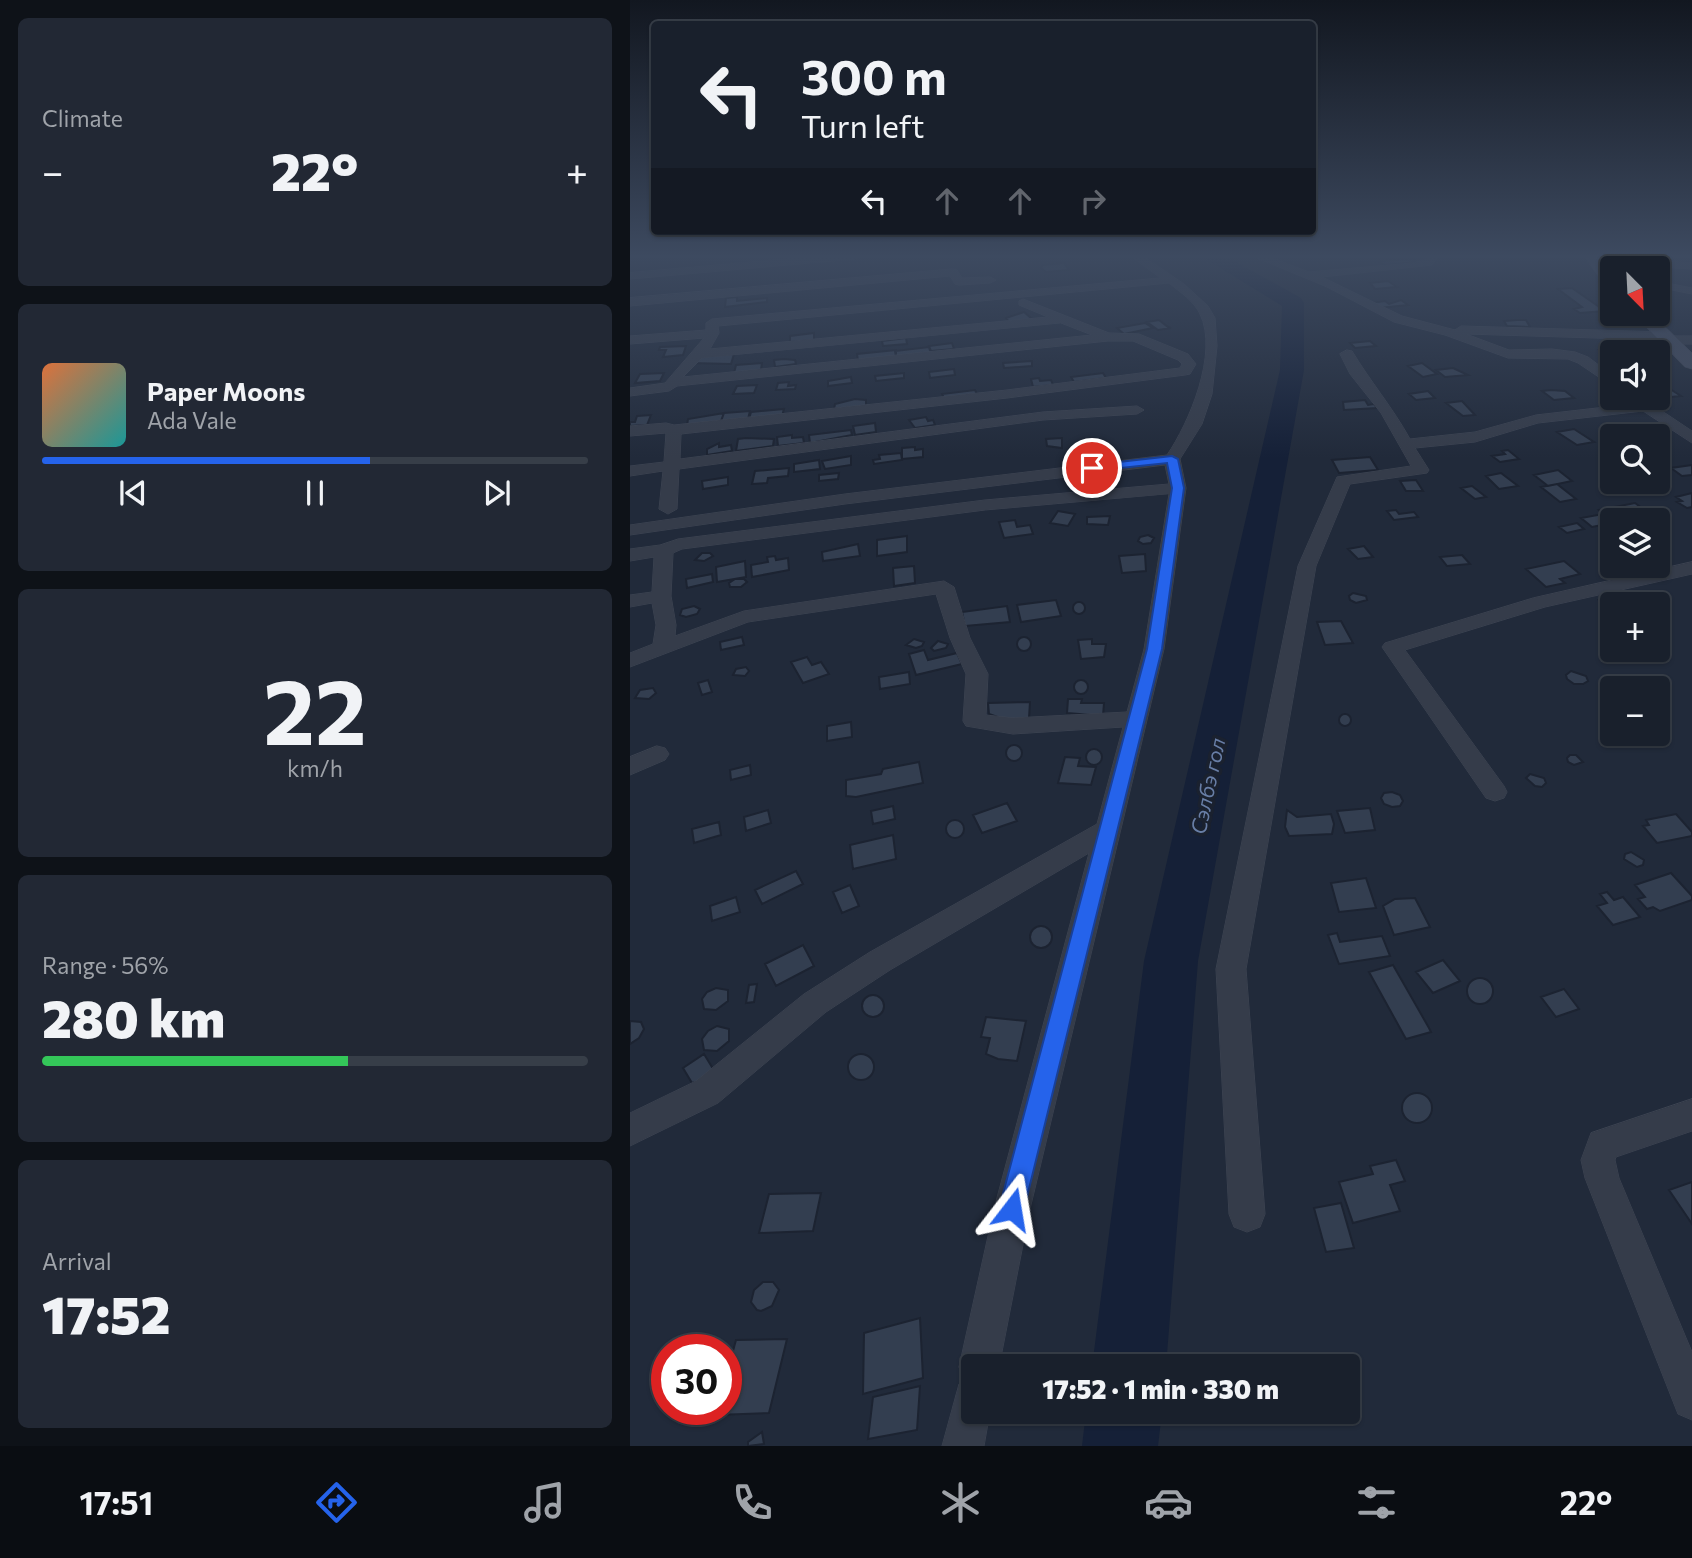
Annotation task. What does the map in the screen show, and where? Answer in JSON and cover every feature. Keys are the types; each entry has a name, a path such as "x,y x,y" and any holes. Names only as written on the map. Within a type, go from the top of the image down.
{"main road":[{"path":"1654,326 1692,363"}],"street":[{"path":"630,340 755,323"},
{"path":"699,354 1024,323"},
{"path":"1070,323 1107,337"},
{"path":"982,1354 1012,1209 1154,649 1178,488 1172,459 1198,416 1212,352 1209,323"},
{"path":"1415,323 1508,354 1570,355 1583,360 1600,373"},
{"path":"630,330 712,328"},
{"path":"630,392 669,387 699,354 712,328"},
{"path":"1437,329 1692,340"},
{"path":"630,431 666,428 674,430 1139,378 1185,371 1189,364 1183,357 1135,337 1107,337 674,382"},
{"path":"1247,1214 1231,969 1307,566 1343,480 1421,470 1388,412 1355,371 1347,354"},
{"path":"1405,444 1475,438 1536,419 1600,408"},
{"path":"630,471 942,428 1043,416 1137,410"},
{"path":"1649,410 1692,438"},
{"path":"668,509 674,430"},
{"path":"630,530 845,499 1172,459"},
{"path":"630,555 664,550 678,544 985,505 1178,488"},
{"path":"663,648 666,625 661,596 664,550"},
{"path":"1495,792 1392,648 1541,602 1692,568"},
{"path":"630,660 744,617 944,587 960,638 977,674 974,721 1013,726 1137,719"},
{"path":"630,601 661,596"},
{"path":"630,767 657,754"},
{"path":"630,1130 707,1093 815,1003 880,961 1108,830"},
{"path":"1692,1115 1603,1146 1598,1160 1602,1178 1692,1401"},
{"path":"963,1446 968,1424"}],"building":[{"path":"1146,323 1153,328 1124,334 1117,328"},
{"path":"1149,323 1163,323 1171,328 1158,330"},
{"path":"1505,323 1528,323 1530,327 1507,326"},
{"path":"814,333 814,340 790,342 790,336"},
{"path":"906,338 907,344 883,346 882,341"},
{"path":"1370,341 1376,346 1355,348 1350,343"},
{"path":"952,343 954,349 931,351 929,346"},
{"path":"686,346 683,355 663,357 666,350 659,350 660,347"},
{"path":"929,347 931,354 896,357 895,351"},
{"path":"896,350 896,357 858,361 857,354"},
{"path":"734,354 731,364 690,363 692,357"},
{"path":"774,360 795,360 796,364 775,367"},
{"path":"1032,361 1032,366 1004,368 1003,363"},
{"path":"762,363 761,370 734,373 736,365"},
{"path":"1422,363 1437,374 1423,377 1408,366"},
{"path":"1453,368 1468,375 1445,377 1436,370"},
{"path":"954,369 955,375 930,378 929,372"},
{"path":"664,373 660,381 635,383 640,374"},
{"path":"904,373 904,378 876,381 875,376"},
{"path":"1103,373 1106,378 1074,382 1071,377"},
{"path":"851,377 852,383 828,386 828,381"},
{"path":"1039,378 1040,381 1051,380 1053,385 1033,387 1031,379"},
{"path":"789,382 788,386 796,385 795,389 776,390 778,383"},
{"path":"757,385 754,393 733,394 737,386"},
{"path":"1670,389 1681,396 1670,397"},
{"path":"975,390 977,394 944,398 942,394"},
{"path":"1428,391 1435,398 1416,400 1409,394"},
{"path":"1542,391 1565,391 1574,398 1554,400"},
{"path":"855,399 866,400 866,406 834,409 835,404"},
{"path":"1365,400 1368,405 1374,404 1377,408 1344,410 1343,402"},
{"path":"1462,401 1475,415 1463,416 1446,403"},
{"path":"784,409 782,416 749,419 751,412"},
{"path":"750,411 748,419 721,421 724,413"},
{"path":"724,413 721,421 687,425 688,419"},
{"path":"651,415 647,425 630,426 630,422 635,422 637,416"},
{"path":"926,417 928,421 933,420 935,425 915,428 909,420"},
{"path":"875,423 876,432 855,435 853,426"},
{"path":"1574,429 1594,442 1577,445 1557,432"},
{"path":"851,430 852,435 810,443 809,435"},
{"path":"792,435 792,438 803,437 804,443 778,446 777,437"},
{"path":"1062,438 1062,448 1047,446 1046,439"},
{"path":"738,439 774,439 773,446 736,451"},
{"path":"719,443 719,447 731,445 732,451 707,455 707,449"},
{"path":"915,447 915,450 923,449 923,457 902,459 902,448"},
{"path":"1508,450 1519,459 1500,462 1492,456 1505,454 1502,451"},
{"path":"901,453 902,460 874,464 873,460 880,459 879,455"},
{"path":"851,456 851,465 825,469 822,461"},
{"path":"1370,457 1378,470 1339,473 1332,460"},
{"path":"819,460 820,469 794,472 794,464"},
{"path":"1692,465 1692,475 1682,476 1671,468"},
{"path":"789,468 788,476 768,478 767,483 752,484 755,471"},
{"path":"1558,470 1572,481 1548,486 1534,475"},
{"path":"839,473 838,479 819,481 819,475"},
{"path":"1501,473 1518,486 1499,489 1486,476"},
{"path":"728,477 728,485 703,489 702,481"},
{"path":"1416,480 1423,491 1406,491 1400,481"},
{"path":"1557,484 1576,499 1560,502 1541,487"},
{"path":"1472,486 1486,497 1475,499 1461,488"},
{"path":"1692,493 1692,507 1687,508 1677,502 1682,501 1676,497"},
{"path":"1635,503 1642,508 1609,508"},
{"path":"1396,510 1399,514 1414,512 1418,517 1394,520 1387,511"},
{"path":"1058,511 1075,514 1068,526 1050,523"},
{"path":"1600,515 1600,525 1592,527 1581,518"},
{"path":"1110,516 1108,525 1087,524 1087,517"},
{"path":"1015,520 1017,527 1030,525 1033,534 1004,538 999,522"},
{"path":"1577,523 1584,529 1567,533 1559,527"},
{"path":"1148,535 1154,538 1151,543 1143,544 1138,541 1140,537"},
{"path":"907,536 907,552 877,556 877,540"},
{"path":"858,544 860,556 823,561 822,552"},
{"path":"1364,546 1373,557 1358,559 1348,549"},
{"path":"702,553 710,553 713,556 704,561 695,560"},
{"path":"1145,554 1146,571 1122,573 1119,556"},
{"path":"1462,555 1470,564 1447,566 1440,557"},
{"path":"775,556 776,560 788,558 789,570 752,577 751,565 768,562 767,557"},
{"path":"745,561 746,577 717,582 716,567"},
{"path":"1564,561 1580,574 1560,579 1565,583 1546,587 1526,569"},
{"path":"914,566 915,583 894,586 893,568"},
{"path":"712,574 713,582 687,588 686,579"},
{"path":"735,579 744,579 747,582 741,587 730,587 729,583"},
{"path":"1353,593 1366,596 1367,600 1356,603 1350,600 1349,596"},
{"path":"1056,600 1061,616 1021,622 1017,605"},
{"path":"1079,602 1085,608 1079,614 1073,608"},
{"path":"694,606 700,609 697,614 686,617 680,615 682,609"},
{"path":"1007,606 1010,622 965,626 962,612"},
{"path":"1341,621 1353,643 1325,645 1317,622"},
{"path":"742,637 744,645 721,650 720,642"},
{"path":"1024,637 1029,639 1029,649 1024,651 1019,649 1017,644 1019,639"},
{"path":"914,639 924,642 922,646 916,648 906,645"},
{"path":"1092,639 1092,644 1106,644 1104,657 1081,659 1078,640"},
{"path":"938,641 948,644 946,648 934,651 931,648"},
{"path":"924,650 928,660 957,653 962,664 916,675 909,654"},
{"path":"807,657 812,665 821,662 829,674 803,683 791,662"},
{"path":"746,667 749,671 745,676 733,675 736,669"},
{"path":"1571,671 1586,676 1588,681 1574,684 1566,675"},
{"path":"909,672 910,684 880,689 879,677"},
{"path":"708,680 712,692 702,695 698,683"},
{"path":"1078,680 1084,680 1088,687 1084,694 1078,694 1074,690 1074,684"},
{"path":"653,688 656,693 649,699 635,698 640,690"},
{"path":"1068,699 1082,699 1081,703 1104,703 1103,716 1067,713"},
{"path":"1030,702 1029,718 1006,720 989,714 988,703"},
{"path":"1345,714 1351,720 1345,726 1339,720"},
{"path":"851,722 852,737 827,741 827,726"},
{"path":"1014,745 1020,747 1020,759 1014,761 1008,759 1006,753 1008,747"},
{"path":"1094,749 1100,751 1100,763 1094,765 1088,763 1086,757 1088,751"},
{"path":"1570,755 1576,755 1583,762 1574,765 1568,762"},
{"path":"1065,757 1080,758 1078,766 1096,767 1091,785 1058,783"},
{"path":"919,762 923,783 856,797 846,796 846,780 881,774 883,769"},
{"path":"750,765 751,775 731,780 730,770"},
{"path":"1530,774 1544,778 1546,783 1542,787 1535,786 1526,778"},
{"path":"1384,793 1400,795 1403,801 1400,806 1384,804 1381,798"},
{"path":"1007,803 1017,821 982,833 973,815"},
{"path":"893,806 895,819 873,824 871,811"},
{"path":"1370,808 1375,830 1345,833 1337,811"},
{"path":"768,810 771,823 746,831 744,817"},
{"path":"1287,810 1297,817 1331,814 1334,824 1332,834 1289,836 1285,827"},
{"path":"1676,814 1692,832 1692,836 1657,843 1643,826 1649,825 1646,820"},
{"path":"955,820 961,823 964,829 961,835 955,838 949,835 946,829 949,823"},
{"path":"719,822 721,835 694,843 692,829"},
{"path":"893,835 896,859 853,869 850,845"},
{"path":"1631,852 1644,860 1643,865 1637,867 1624,859 1625,854"},
{"path":"796,871 803,884 762,904 755,890"},
{"path":"1671,873 1692,896 1692,900 1660,911 1653,907 1647,909 1638,899 1645,897 1635,885"},
{"path":"1366,878 1376,908 1339,912 1331,883"},
{"path":"850,885 859,906 842,913 833,892"},
{"path":"1607,892 1614,900 1623,897 1640,917 1613,925 1597,906 1607,903 1600,894"},
{"path":"736,897 740,912 712,921 710,906"},
{"path":"1415,898 1430,927 1394,935 1383,906 1395,899"},
{"path":"1041,926 1051,933 1052,937 1045,947 1041,948 1031,941 1030,937 1037,927"},
{"path":"1337,933 1340,942 1382,936 1390,956 1339,964 1328,935"},
{"path":"803,945 814,966 776,986 765,964"},
{"path":"1443,960 1460,981 1433,993 1416,972"},
{"path":"1393,965 1431,1032 1406,1039 1369,972"},
{"path":"1480,978 1489,982 1493,991 1489,1000 1480,1004 1471,1000 1467,991 1471,982"},
{"path":"757,984 754,1002 746,1003 749,985"},
{"path":"716,988 728,990 728,1001 716,1010 704,1009 702,999 707,992"},
{"path":"1564,989 1579,1009 1556,1017 1541,997"},
{"path":"869,995 877,995 884,1002 884,1010 877,1017 869,1017 862,1010 862,1002"},
{"path":"986,1017 1026,1021 1017,1061 998,1059 986,1054 990,1038 981,1037"},
{"path":"630,1021 641,1022 644,1029 639,1038 630,1044"},
{"path":"717,1026 729,1029 729,1041 717,1051 704,1050 702,1039 708,1031"},
{"path":"704,1054 718,1077 692,1083 683,1068"},
{"path":"861,1054 870,1058 874,1067 870,1076 861,1080 852,1076 848,1067 852,1058"},
{"path":"1417,1093 1428,1097 1432,1108 1428,1119 1417,1123 1406,1119 1402,1108 1406,1097"},
{"path":"1396,1160 1405,1181 1390,1185 1400,1211 1353,1223 1339,1182 1373,1174 1370,1166"},
{"path":"1692,1182 1692,1224 1669,1190"},
{"path":"821,1193 813,1231 759,1233 769,1194"},
{"path":"1341,1203 1354,1248 1326,1252 1314,1208"},
{"path":"763,1282 773,1282 779,1290 772,1306 761,1311 751,1302 754,1290"},
{"path":"920,1318 923,1378 863,1394 864,1333"},
{"path":"787,1339 769,1413 742,1414 742,1340"},
{"path":"920,1386 917,1430 868,1439 873,1397"},
{"path":"762,1432 764,1444 748,1446 748,1442"}],"waterway":[{"name":"Сэлбэ гол","path":"1130,1354 1171,961 1292,370 1293,323"},
{"name":"Сэлбэ гол","path":"1120,1446 1123,1424"}],"route":[{"path":"1012,1209 1154,649 1178,488 1172,459 1092,468"}]}
